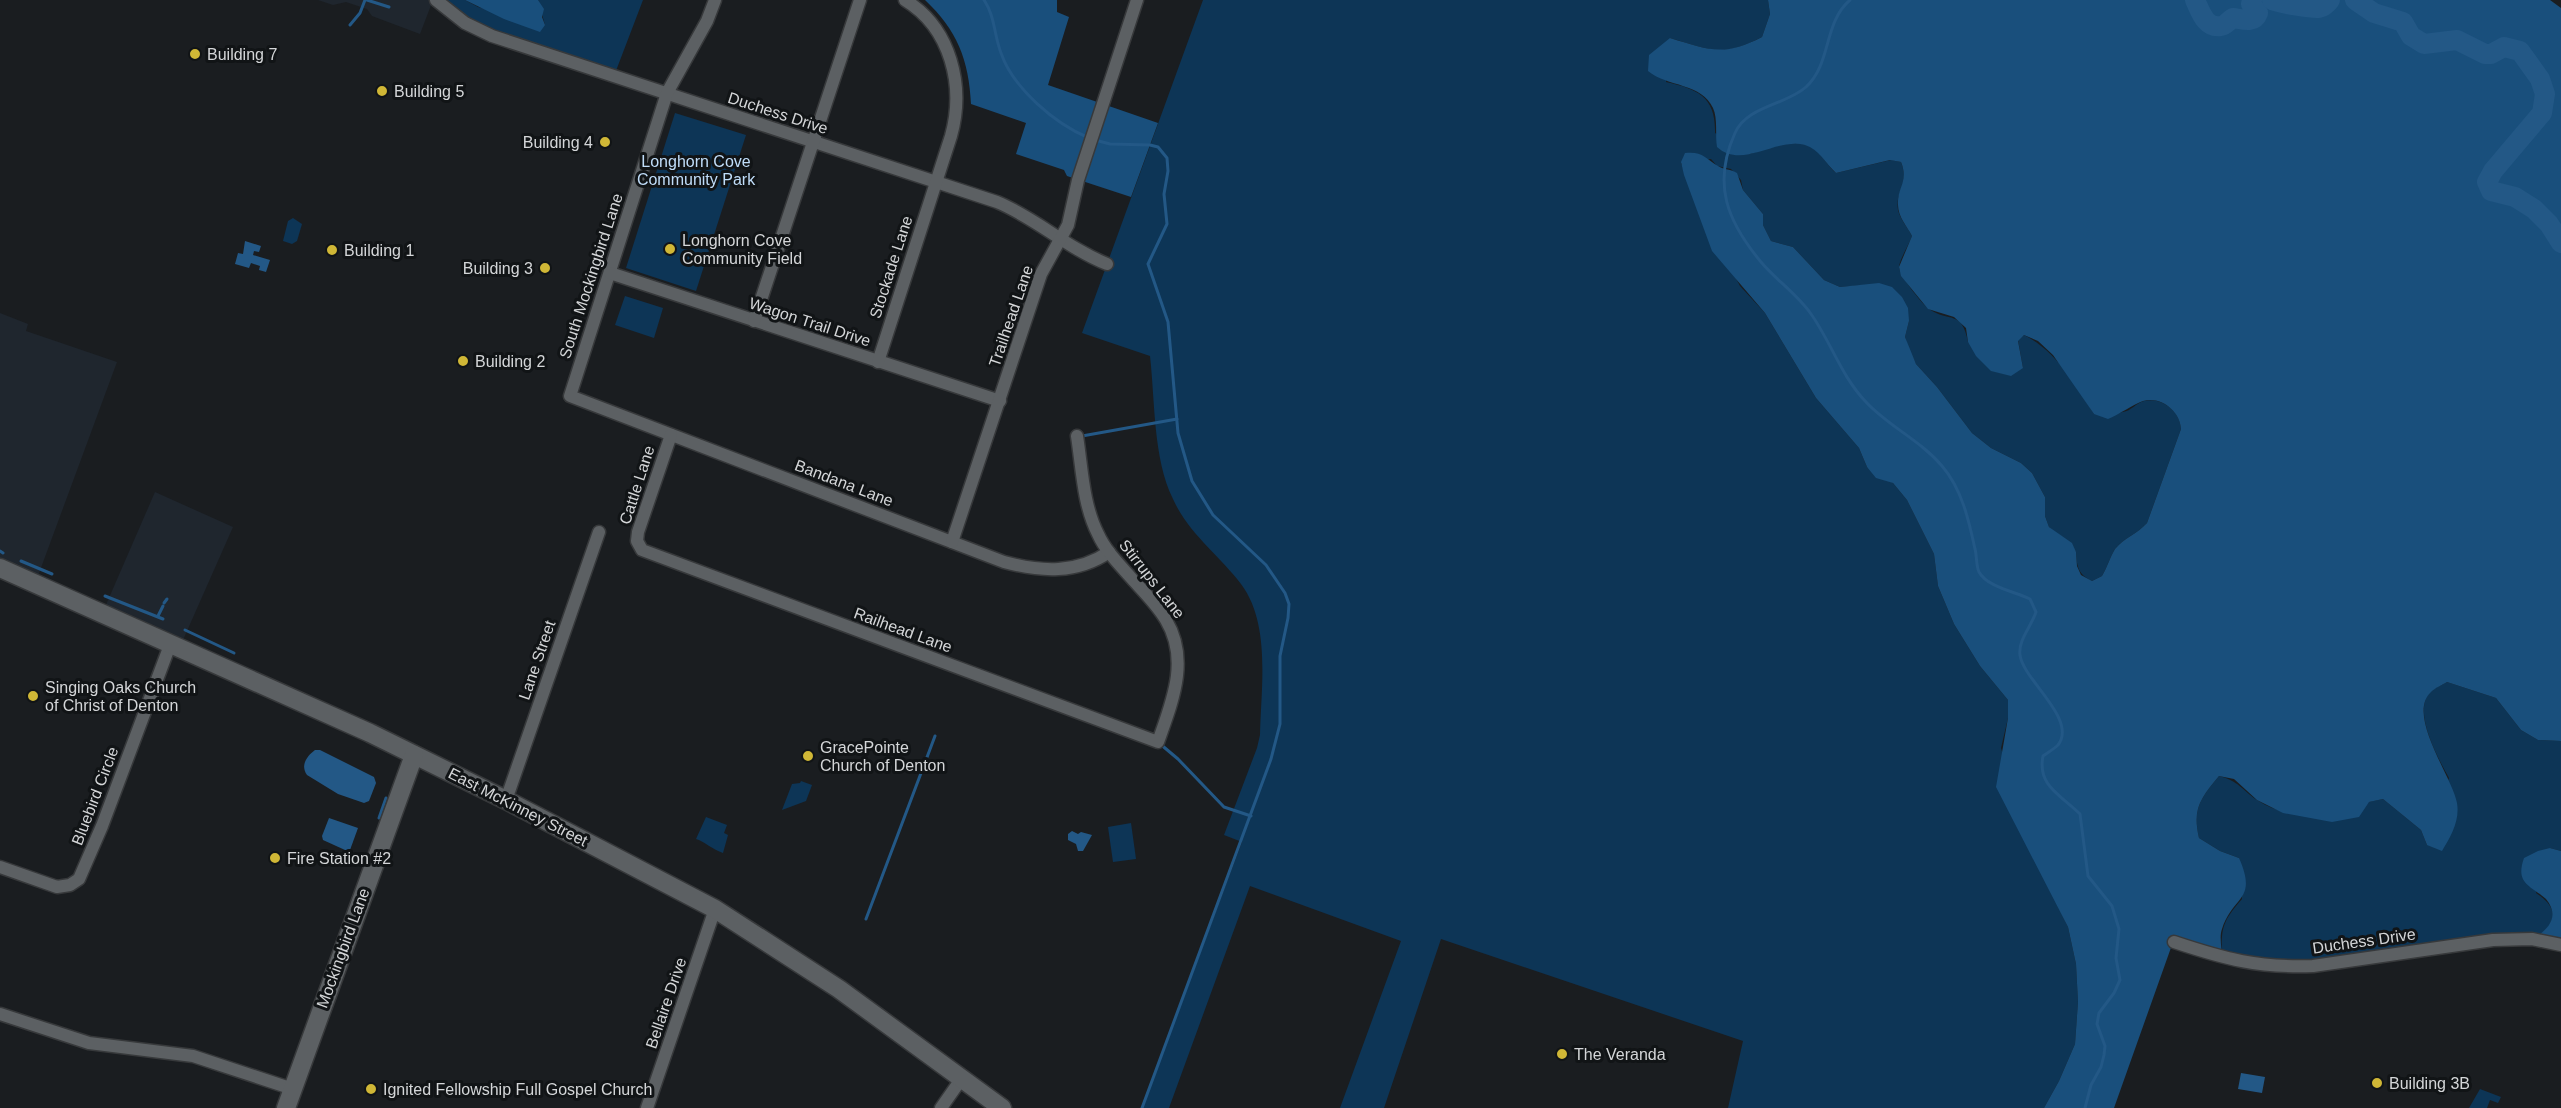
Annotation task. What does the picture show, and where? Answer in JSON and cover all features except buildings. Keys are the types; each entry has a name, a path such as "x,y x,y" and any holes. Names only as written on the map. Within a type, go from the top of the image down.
{"main road":[{"name":"East McKinney Street","path":"0,568 414,755 506,800 715,909 826,980 1002,1108"},
{"name":"Mockingbird Lane","path":"286,1108 414,755"}],"street":[{"name":"Duchess Drive","path":"436,0 457,18 482,32 1001,204 1061,241 1107,264"},
{"name":"South Mockingbird Lane","path":"570,396 668,93 715,0"},
{"path":"754,321 860,0"},
{"name":"Stockade Lane","path":"878,362 955,121 956,83 948,54 936,28 927,17 905,0"},
{"name":"Trailhead Lane","path":"952,542 1041,274 1061,241 1070,219 1078,180 1137,0"},
{"name":"Wagon Trail Drive","path":"610,273 1000,401"},
{"name":"Bandana Lane","path":"570,396 1005,562 1040,569 1073,568 1091,562 1109,552"},
{"name":"Cattle Lane","path":"638,546 641,525 671,435"},
{"name":"Stirrups Lane","path":"1077,436 1088,504 1098,534 1109,552 1165,617 1178,648 1179,664 1174,695 1158,742"},
{"name":"Lane Street","path":"506,800 599,532"},
{"name":"Railhead Lane","path":"638,546 647,552 1158,742"},
{"name":"Bluebird Circle","path":"0,867 60,887 70,885 79,879 102,826 170,645"},
{"name":"Bellaire Drive","path":"647,1108 715,909"},
{"name":"Duchess Drive","path":"2174,942 2243,962 2289,967 2313,966 2493,939 2532,939 2561,945"},
{"path":"0,1014 88,1043 193,1056 293,1089"},
{"path":"940,1108 962,1078"}],"shaded area":[{"path":"318,0 433,0 420,34 372,16 367,9 346,2 333,5"},
{"path":"465,0 538,0 544,9 542,17 545,25 540,32 504,19"},
{"path":"925,0 1057,0 1057,12 1069,17 1048,85 1158,123 1131,197 1067,176 1064,170 1016,154 1026,123 971,104 967,73 959,47 953,34"},
{"path":"1768,0 2195,0 2196,2 2196,0 2550,0 2561,8 2561,741 2538,740 2521,730 2496,698 2447,682 2431,692 2425,702 2424,715 2427,730 2453,791 2458,810 2454,828 2442,851 2427,845 2421,830 2383,799 2369,802 2359,817 2332,822 2283,813 2257,800 2234,779 2219,776 2200,804 2197,819 2199,838 2220,851 2239,858 2246,882 2245,890 2222,929 2222,957 2173,942 2114,1108 2044,1108 2075,1044 2078,1002 2076,964 2068,927 1996,787 2008,718 2008,700 1980,666 1954,624 1938,586 1934,554 1907,500 1893,483 1876,478 1867,467 1859,448 1816,398 1765,313 1712,251 1684,175 1681,162 1685,153 1699,154 1720,167 1737,173 1743,190 1763,214 1763,225 1771,241 1793,247 1824,280 1840,287 1879,283 1892,287 1902,297 1908,308 1909,321 1905,337 1916,364 1937,387 1972,433 1991,448 2021,463 2032,473 2045,497 2045,516 2049,527 2072,543 2081,575 2092,581 2102,576 2115,549 2147,523 2181,429 2180,422 2168,406 2150,400 2139,402 2108,419 2094,414 2053,355 2038,341 2024,335 2018,341 2023,368 2011,376 1991,371 1976,356 1968,342 1966,328 1954,317 1928,309 1901,276 1899,267 1912,236 1898,209 1904,175 1901,162 1890,160 1836,173 1818,153 1805,145 1783,145 1748,154 1727,153 1717,147 1715,117 1708,100 1693,90 1648,71 1649,55 1670,38 1716,50 1737,47 1762,37 1770,14"},
{"path":"245,241 261,246 259,252 254,251 253,255 270,260 266,272 259,270 260,266 251,263 249,268 235,264 238,253 243,254"},
{"path":"0,313 28,324 26,331 117,362 35,584 0,568"},
{"path":"155,492 233,527 179,649 102,614"},
{"path":"315,750 320,750 374,777 376,783 369,801 364,803 338,794 307,775 304,768 305,761"},
{"path":"329,818 358,828 350,850 323,840 322,836"},
{"path":"1072,831 1092,835 1083,851 1078,851 1076,844 1068,840 1068,834"},
{"path":"2550,848 2561,851 2561,945 2532,939 2547,928 2552,912 2546,899 2526,883 2521,873 2524,858"},
{"path":"2241,1073 2265,1077 2262,1093 2238,1089"}],"green space":[{"path":"436,0 465,0 478,7 545,25 538,0 643,0 614,76 492,36"},
{"path":"1203,0 1768,0 1770,14 1762,37 1748,44 1726,50 1716,50 1670,38 1666,82 1687,88 1703,97 1712,111 1715,133 1750,154 1785,144 1804,144 1818,152 1836,173 1891,160 1901,162 1904,176 1898,197 1898,210 1912,236 1899,267 1916,296 1929,309 1958,321 1962,325 1968,342 2023,368 2018,340 2024,335 2035,342 2064,369 2094,414 2126,411 2141,402 2151,400 2163,403 2174,411 2181,429 2147,523 2115,549 2102,576 2092,581 2079,570 2076,552 2049,527 2045,516 2045,497 2032,473 2021,463 1991,448 1972,433 1937,387 1916,364 1905,337 1909,321 1865,285 1840,287 1824,280 1793,247 1771,241 1763,225 1763,214 1743,190 1741,180 1731,169 1717,166 1711,159 1681,163 1697,206 1740,286 1765,313 1816,398 1859,448 1867,467 1893,483 1907,500 1934,554 1938,586 1954,624 1980,666 2008,700 2008,718 2001,748 2031,850 2068,927 2076,964 2078,1002 2075,1044 2044,1108 1728,1108 1743,1041 1441,939 1384,1108 1340,1108 1401,941 1250,886 1169,1108 1142,1108 1242,842 1224,835 1260,735 1262,656 1257,618 1250,600 1232,573 1187,523 1166,483 1158,448 1150,356 1082,333"},
{"name":"Longhorn Cove Community Park","path":"675,113 746,135 696,291 626,268"},
{"path":"293,218 302,224 297,241 292,244 283,241 288,221"},
{"path":"625,296 663,308 654,338 615,325"},
{"path":"2447,682 2496,698 2521,730 2538,740 2561,741 2561,851 2550,848 2536,893 2544,899 2552,911 2553,917 2547,929 2532,939 2313,966 2222,957 2224,926 2242,899 2239,858 2220,851 2199,838 2197,828 2200,804 2219,776 2236,783 2257,800 2272,808 2287,812 2335,810 2383,799 2421,830 2427,845 2449,778 2425,723 2425,701 2430,692"},
{"path":"801,781 812,785 806,801 782,810 792,784"},
{"path":"706,817 727,825 724,833 728,835 723,853 696,839"},
{"path":"1131,823 1136,859 1113,862 1108,827"},
{"path":"2480,1089 2501,1097 2498,1103 2490,1100 2487,1108 2469,1108"}],"waterway":[{"path":"350,25 360,13 365,0"},
{"path":"367,0 389,7"},
{"path":"984,0 990,12 1001,53 1015,79 1025,92 1049,114 1089,138"},
{"path":"1850,0 1835,20 1820,67 1806,87 1788,98 1757,111 1748,117 1735,133 1725,169 1724,185 1727,201 1739,232 1749,247 1811,314 1857,392 1875,411 1924,448 1949,475 1960,495 1967,516 1979,572 1988,582 2030,599 2036,612 2023,639 2020,655 2023,665 2056,712 2061,723 2062,735 2058,745 2043,756 2044,775 2052,789 2080,814 2088,876 2112,906 2119,929 2116,958 2120,980 2114,993 2099,1013 2097,1024 2105,1046 2104,1055 2101,1067 2091,1085 2085,1108"},
{"path":"2195,0 2207,22 2215,26 2223,25 2233,18 2254,19 2258,13 2251,4 2252,0"},
{"path":"2272,0 2315,8 2324,6 2330,0"},
{"path":"2295,4 2300,0"},
{"path":"2355,0 2374,13 2403,22 2411,36 2424,44 2457,40 2485,54 2491,54 2504,47 2520,51 2540,79 2545,94 2542,113 2493,171 2487,182 2491,191 2515,197 2534,209 2549,224 2561,243"},
{"path":"1095,140 1110,144 1150,145 1158,147 1167,158 1168,171 1164,194 1167,224 1148,264 1168,322 1178,433 1192,481 1213,515 1266,565 1285,593 1289,604 1280,656 1280,724 1271,759 1142,1108"},
{"path":"1082,436 1177,419"},
{"path":"21,561 52,574"},
{"path":"105,596 163,619"},
{"path":"164,603 167,599"},
{"path":"158,616 163,606"},
{"path":"185,630 234,653"},
{"path":"866,919 935,736"},
{"path":"1159,743 1178,759 1224,807 1251,816"},
{"path":"379,818 386,798"}],"place":[{"name":"Building 7","path":"195,54"},
{"name":"Building 5","path":"382,91"},
{"name":"Building 4","path":"605,142"},
{"name":"Longhorn Cove Community Field","path":"670,249"},
{"name":"Building 1","path":"332,250"},
{"name":"Building 3","path":"545,268"},
{"name":"Building 2","path":"463,361"},
{"name":"Singing Oaks Church of Christ of Denton","path":"33,696"},
{"name":"GracePointe Church of Denton","path":"808,756"},
{"name":"Fire Station #2","path":"275,858"},
{"name":"The Veranda","path":"1562,1054"},
{"name":"Building 3B","path":"2377,1083"},
{"name":"Ignited Fellowship Full Gospel Church","path":"371,1089"}]}
